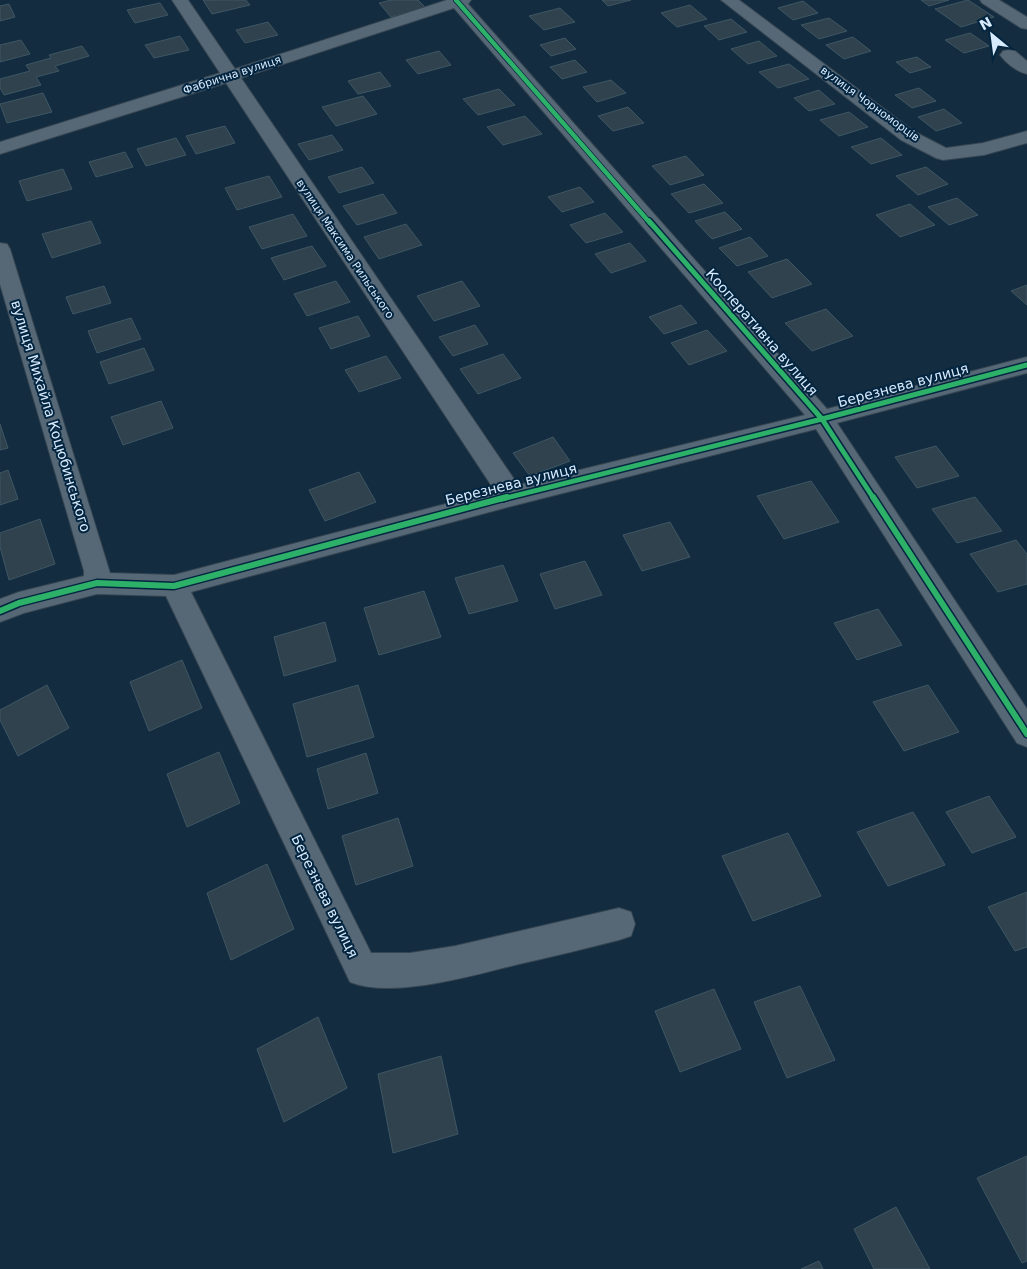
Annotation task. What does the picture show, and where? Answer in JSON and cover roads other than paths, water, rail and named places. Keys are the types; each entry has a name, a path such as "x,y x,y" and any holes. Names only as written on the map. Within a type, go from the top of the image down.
{"street":[{"name":"вулиця Максима Рильського","path":"180,0 512,496"},
{"name":"вулиця Чорноморців","path":"729,0 908,136 943,154 984,149 1027,137"},
{"path":"988,0 1027,24"},
{"name":"Фабрична вулиця","path":"0,148 230,76 459,1"},
{"name":"Кооперативна вулиця","path":"459,1 822,419 1027,734"},
{"path":"1027,50 1009,55 1027,70"},
{"name":"вулиця Михайла Коцюбинського","path":"0,249 97,571 97,583"},
{"name":"Березнева вулиця","path":"0,611 19,603 97,583 174,586 512,496 822,419 1027,365"},
{"name":"Березнева вулиця","path":"174,586 362,970 410,970 455,964 619,924"}]}
